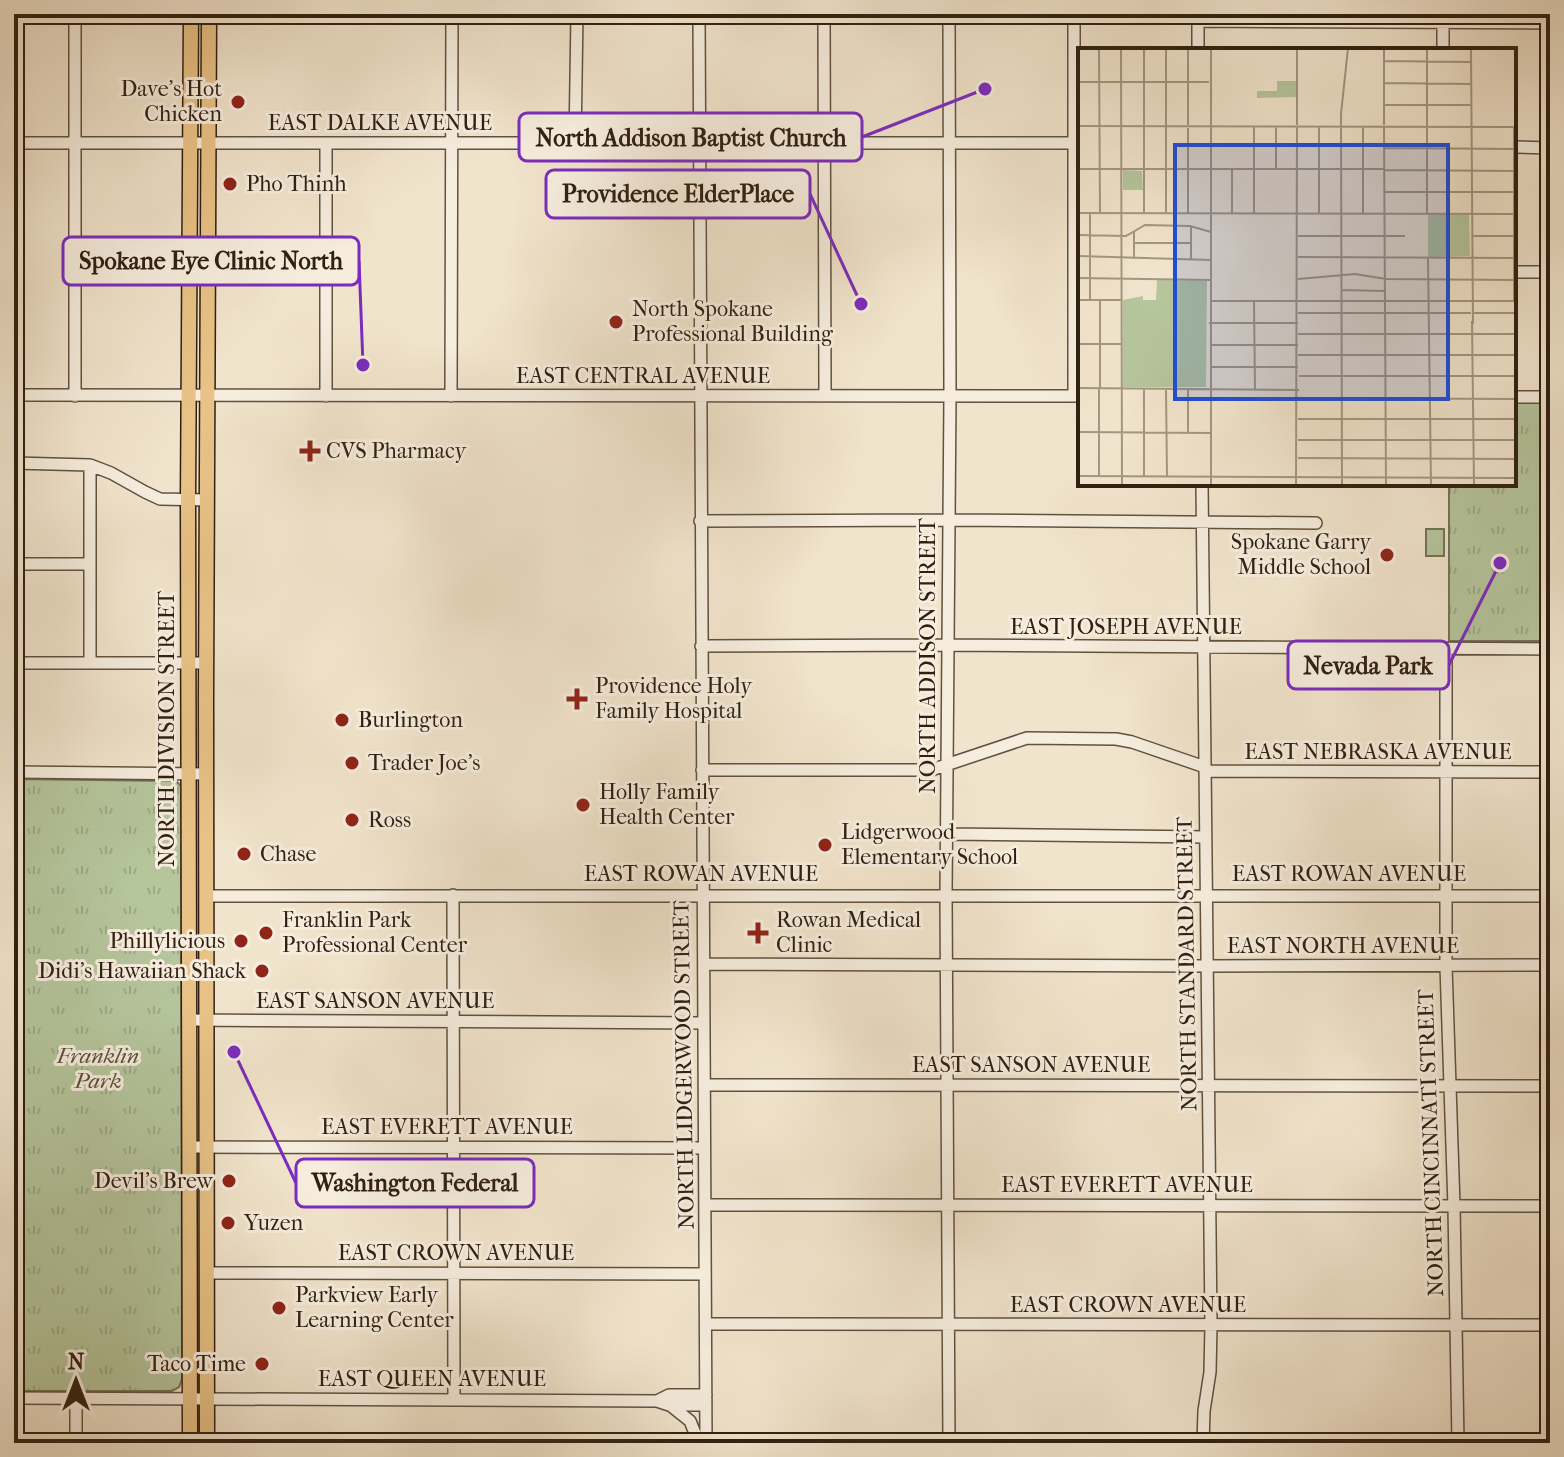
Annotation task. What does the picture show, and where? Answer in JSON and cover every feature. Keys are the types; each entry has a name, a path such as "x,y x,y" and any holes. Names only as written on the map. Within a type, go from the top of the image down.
{"main road":[{"name":"NORTH DIVISION STREET","path":"190,1443 188,500 191,14"},
{"name":"NORTH DIVISION STREET","path":"207,1443 206,396 209,14"},
{"name":"EAST ROWAN AVENUE","path":"189,895 207,896"}],"street":[{"path":"75,14 75,396"},
{"path":"451,396 452,14"},
{"path":"575,143 577,14"},
{"name":"NORTH LIDGERWOOD STREET","path":"699,14 706,1443"},
{"path":"824,14 825,396"},
{"name":"NORTH ADDISON STREET","path":"949,14 946,895 949,1443"},
{"path":"1074,14 1078,143 1077,396"},
{"path":"1198,48 1198,17 1443,18 1550,23"},
{"path":"1443,18 1443,48"},
{"name":"EAST DALKE AVENUE","path":"14,143 1078,143"},
{"path":"326,143 326,396"},
{"path":"1516,147 1550,148"},
{"path":"1516,272 1550,272"},
{"name":"EAST CENTRAL AVENUE","path":"14,395 1077,396"},
{"path":"1516,397 1550,397"},
{"path":"14,463 90,465 153,496 169,500 207,500"},
{"path":"90,465 90,663"},
{"name":"NORTH STANDARD STREET","path":"1202,486 1211,1326 1203,1443"},
{"path":"700,521 1316,523"},
{"path":"14,564 90,564"},
{"name":"EAST JOSEPH AVENUE","path":"701,646 1550,649"},
{"name":"NORTH CINCINNATI STREET","path":"1446,649 1446,966 1458,1443"},
{"path":"14,663 206,663"},
{"name":"EAST NEBRASKA AVENUE","path":"702,770 931,770 1027,738 1116,739 1205,769 1550,772"},
{"path":"14,772 207,774"},
{"path":"947,834 1206,837"},
{"path":"453,895 454,1399"},
{"name":"EAST ROWAN AVENUE","path":"207,896 1550,896"},
{"name":"EAST NORTH AVENUE","path":"704,964 1550,965"},
{"name":"EAST SANSON AVENUE","path":"189,1020 703,1023"},
{"name":"EAST SANSON AVENUE","path":"704,1085 1550,1086"},
{"name":"EAST EVERETT AVENUE","path":"189,1147 704,1148"},
{"name":"EAST EVERETT AVENUE","path":"705,1205 1550,1206"},
{"name":"EAST CROWN AVENUE","path":"207,1273 705,1274"},
{"name":"EAST CROWN AVENUE","path":"706,1324 1550,1325"},
{"name":"EAST QUEEN AVENUE","path":"14,1398 663,1403 669,1395 706,1400"},
{"path":"76,1399 76,1443"},
{"path":"663,1403 690,1421 699,1443"}],"green space":[{"path":"1516,402 1550,402 1550,641 1449,641 1449,486 1516,486"},
{"path":"1426,529 1444,529 1444,556 1426,556"},
{"name":"Franklin Park","path":"14,779 172,781 181,786 182,1379 179,1387 172,1391 14,1391"}],"place":[{"name":"North Addison Baptist Church","path":"985,89"},
{"name":"Dave's Hot Chicken","path":"238,102"},
{"name":"Pho Thinh","path":"230,184"},
{"name":"Providence ElderPlace","path":"861,304"},
{"name":"North Spokane Professional Building","path":"616,322"},
{"name":"Spokane Eye Clinic North","path":"363,365"},
{"name":"CVS Pharmacy","path":"310,451"},
{"name":"Spokane Garry Middle School","path":"1387,555"},
{"name":"Nevada Park","path":"1500,563"},
{"name":"Providence Holy Family Hospital","path":"577,699"},
{"name":"Burlington","path":"342,720"},
{"name":"Trader Joe's","path":"352,763"},
{"name":"Holly Family Health Center","path":"583,805"},
{"name":"Ross","path":"352,820"},
{"name":"Lidgerwood Elementary School","path":"825,845"},
{"name":"Chase","path":"244,854"},
{"name":"Franklin Park Professional Center","path":"266,933"},
{"name":"Rowan Medical Clinic","path":"758,933"},
{"name":"Phillylicious","path":"241,941"},
{"name":"Didi's Hawaiian Shack","path":"262,971"},
{"name":"Washington Federal","path":"234,1052"},
{"name":"Devil's Brew","path":"229,1181"},
{"name":"Yuzen","path":"228,1223"},
{"name":"Parkview Early Learning Center","path":"279,1308"},
{"name":"Taco Time","path":"262,1364"}]}
